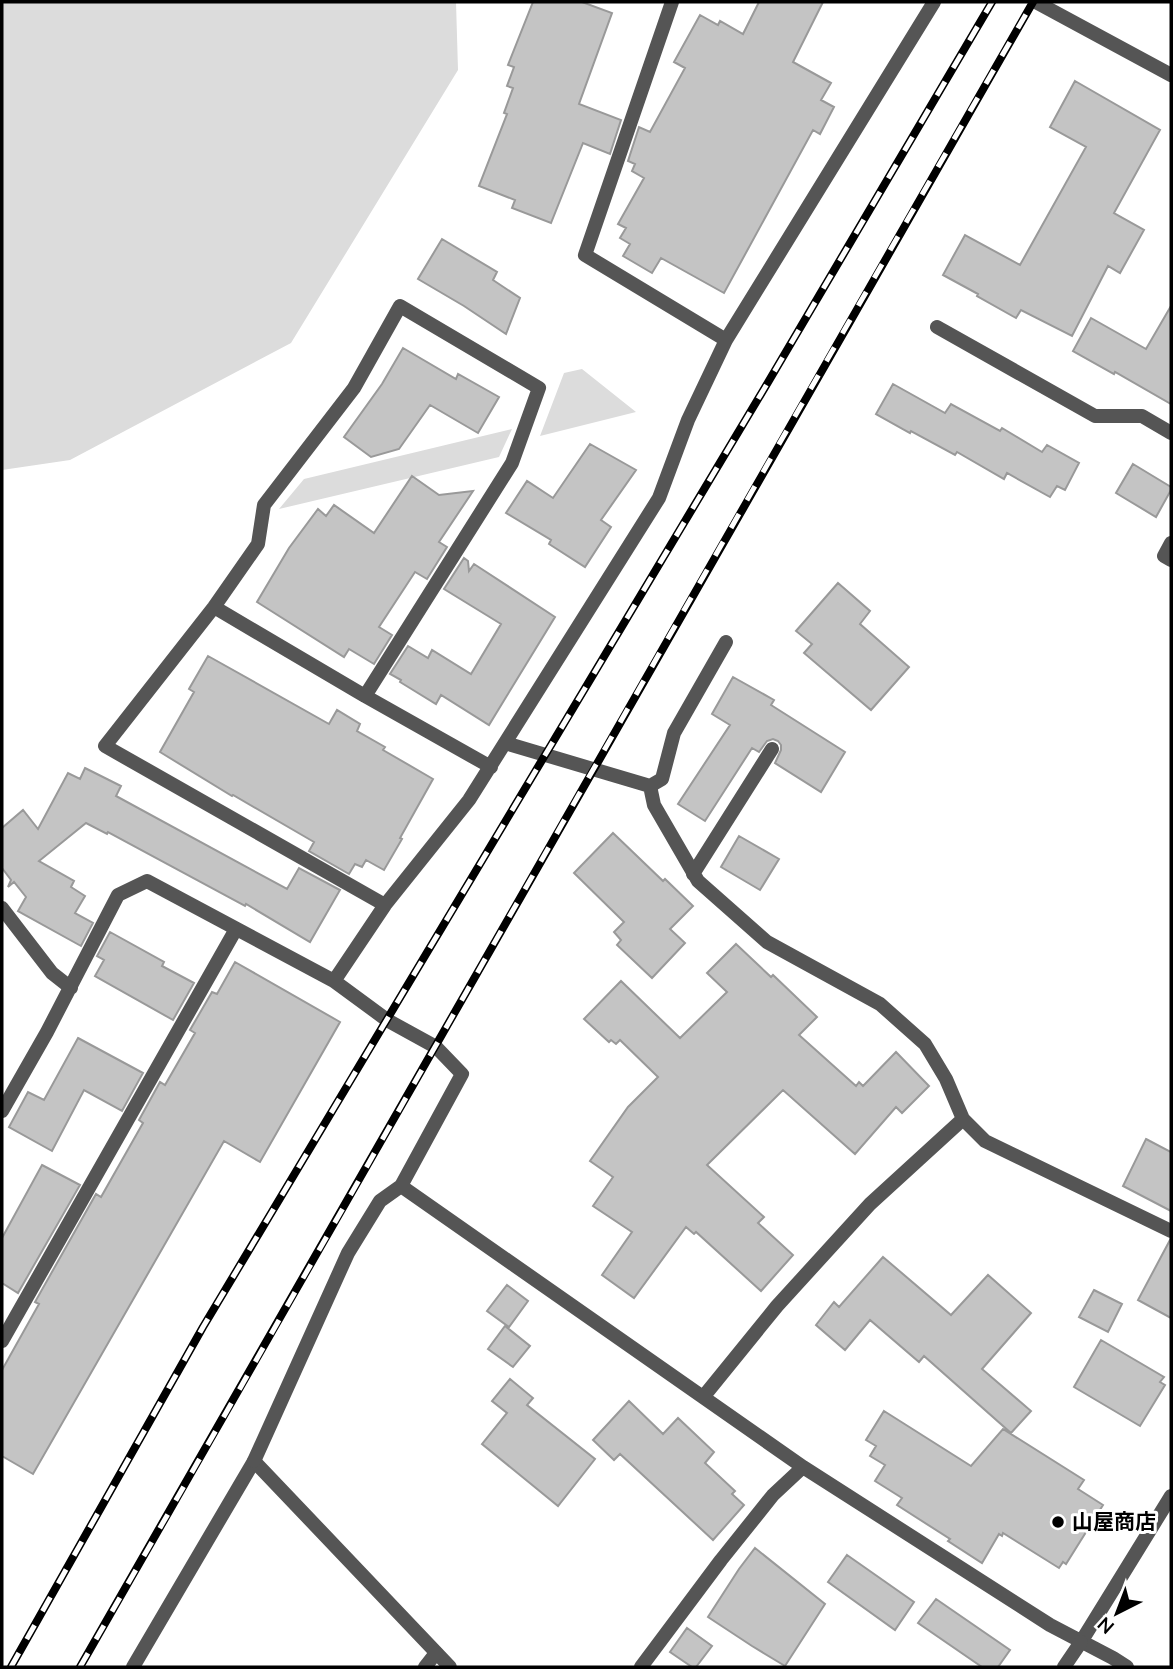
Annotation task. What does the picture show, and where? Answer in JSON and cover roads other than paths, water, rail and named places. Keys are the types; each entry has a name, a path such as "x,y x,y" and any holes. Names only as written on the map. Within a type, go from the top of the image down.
{"street":[{"path":"671,2 585,255 726,340"},
{"path":"334,981 385,905 469,800 659,498 688,420 726,340 934,2"},
{"path":"1036,2 1171,75"},
{"path":"365,696 512,463 539,388 400,306 355,388 264,505 258,544 214,607 105,746 385,905"},
{"path":"937,327 1095,416 1142,416 1171,433"},
{"path":"1171,543 1164,556 1171,560"},
{"path":"214,607 491,767"},
{"path":"505,743 650,786 662,779 674,733 726,642"},
{"path":"693,874 772,749"},
{"path":"650,786 654,805 698,881 767,942 880,1004 925,1044 946,1079 963,1119 985,1141 1171,1231"},
{"path":"2,1111 71,988 118,895 147,881 334,981 387,1020 436,1047 462,1074 401,1186 380,1201 348,1253 254,1461 133,1667"},
{"path":"2,908 52,973 71,988"},
{"path":"2,1341 236,929"},
{"path":"704,1396 777,1306 870,1203 963,1119"},
{"path":"401,1186 803,1467 1049,1625 1127,1667"},
{"path":"254,1461 450,1667"},
{"path":"641,1667 773,1495 803,1467"},
{"path":"1064,1667 1171,1496"},
{"path":"425,1667 436,1653"}],"railway":[{"path":"11,1667 203,1327 767,384 992,2"},
{"path":"80,1667 1033,2"}],"place":[{"name":"山屋商店","path":"1058,1522"}]}
